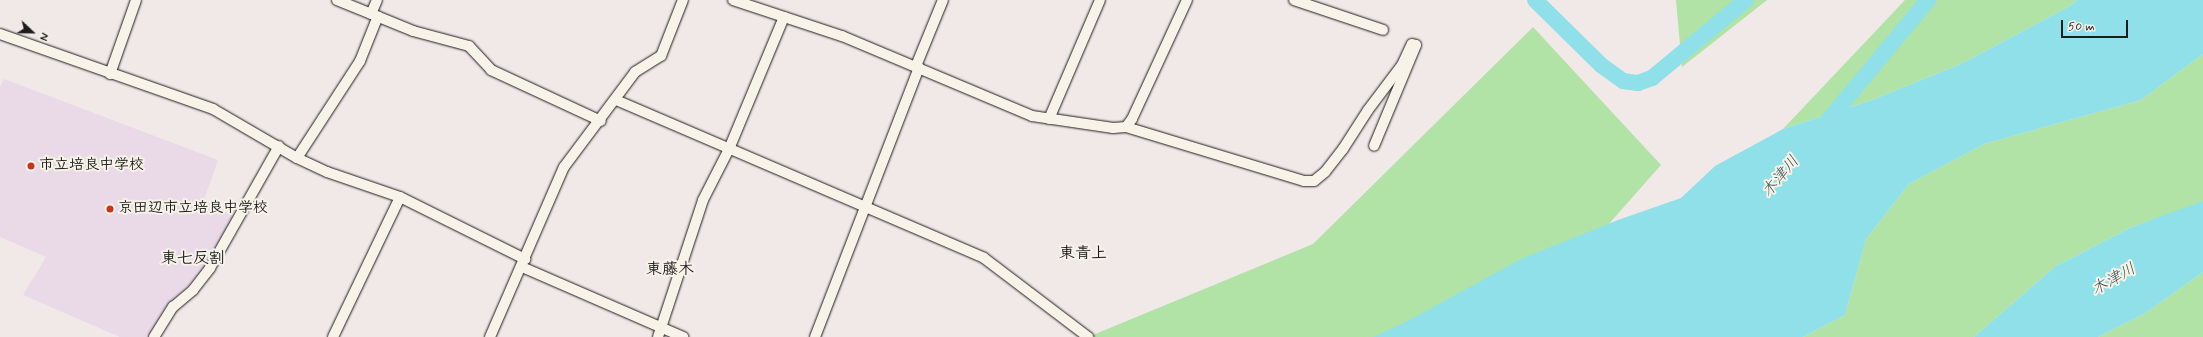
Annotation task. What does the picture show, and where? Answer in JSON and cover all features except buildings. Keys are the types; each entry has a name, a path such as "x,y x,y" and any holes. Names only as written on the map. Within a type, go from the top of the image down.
{"street":[{"path":"110,74 136,0"},
{"path":"337,0 413,31 469,46 491,70 601,121"},
{"path":"297,158 360,61 377,0"},
{"path":"490,337 524,263 564,167 601,121 635,72 661,56 684,0"},
{"path":"733,0 842,36 1032,116 1113,128 1126,127 1304,181 1314,181 1325,172 1343,149 1368,110 1402,65 1412,44 1416,45 1374,146"},
{"path":"815,337 866,207 943,0"},
{"path":"1049,119 1100,0"},
{"path":"1126,127 1160,61 1187,0"},
{"path":"1294,0 1383,30"},
{"path":"659,333 703,200 728,149 784,17"},
{"path":"0,34 213,109 279,146 297,158 328,172 400,197 659,333 683,337"},
{"path":"616,100 984,258 1088,337"},
{"path":"154,337 173,307 193,290 210,268 279,146"},
{"path":"333,337 400,197"}],"shaded area":[{"name":"京田辺市立培良中学校","path":"4,79 218,160 204,200 237,218 206,268 166,308 149,337 120,337 23,295 46,257 0,237 0,87"}],"green space":[{"path":"1676,0 1767,0 1682,67"},
{"path":"1905,0 2077,0 2070,6 1961,64 1872,100 1783,129"},
{"path":"1533,27 1661,165 1530,313 1449,337 1088,337 1313,244"},
{"path":"2203,54 2203,201 2200,204 2132,227 2056,266 1974,337 1803,337 1845,315 1866,239 1909,184 1984,144 2141,100"},
{"path":"2203,272 2203,337 2098,337 2144,314"}],"water":[{"path":"2077,0 2203,0 2203,54 2141,100 1984,144 1909,184 1866,239 1845,315 1803,337 1373,337 1406,322 1521,259 1618,220 1681,198 1715,166 1783,129 1872,100 1961,64 2070,6"},
{"path":"2203,201 2203,272 2144,314 2098,337 1974,337 2056,266 2132,227"}],"waterway":[{"path":"1535,0 1601,65 1623,81 1638,83 1652,78 1746,0"},
{"name":"木津川","path":"1821,129 1928,0"}],"place":[{"name":"市立培良中学校","path":"31,166"},
{"name":"京田辺市立培良中学校","path":"110,209"}],"district":[{"name":"東青上","path":"1083,254"},
{"name":"東七反割","path":"193,259"},
{"name":"東藤木","path":"670,270"}]}
